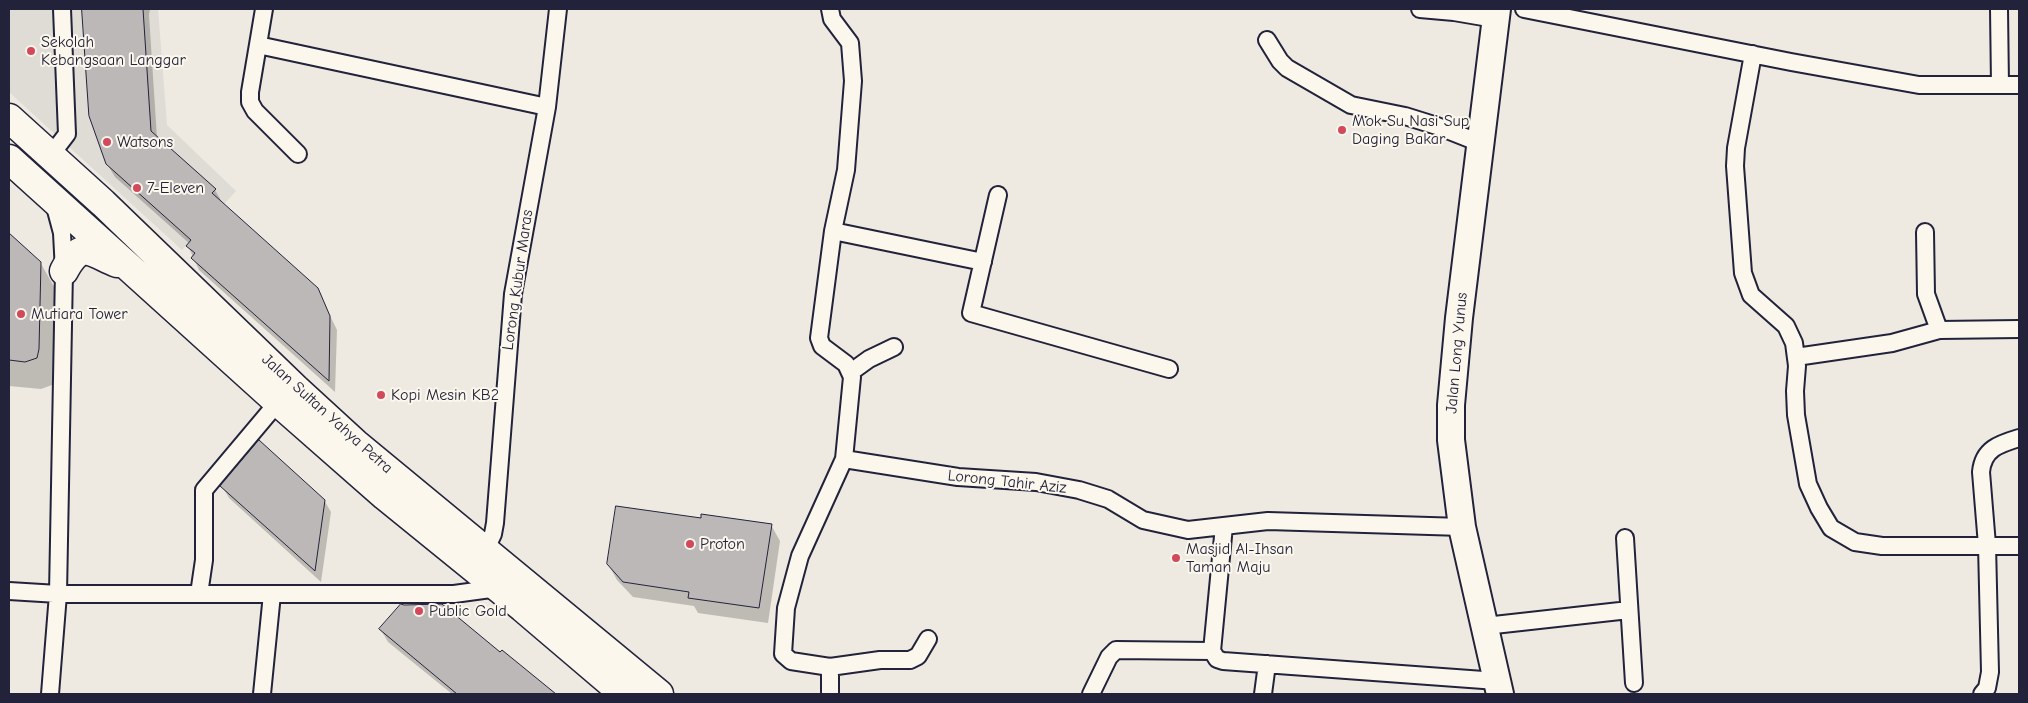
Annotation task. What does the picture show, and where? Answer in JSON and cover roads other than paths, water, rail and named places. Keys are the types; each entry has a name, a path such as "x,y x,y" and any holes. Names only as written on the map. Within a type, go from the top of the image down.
{"highway":[{"name":"Jalan Sultan Yahya Petra","path":"9,118 78,180 356,444 659,694"},
{"name":"Jalan Sultan Yahya Petra","path":"9,159 385,496 624,694"},
{"path":"64,272 74,255 83,250 132,270"}],"main road":[{"name":"Jalan Long Yunus","path":"1496,14 1459,318 1451,405 1451,440 1462,527 1499,687"}],"street":[{"path":"51,155 68,134 62,9"},
{"path":"264,9 250,92 252,107 298,154"},
{"name":"Lorong Kubur Maras","path":"485,550 493,534 495,523 513,294 547,106 558,9"},
{"path":"830,9 832,19 850,43 853,81 846,170 833,231 819,338 822,346 846,364 851,372 853,383 844,459 800,556 786,608 782,650 784,657 791,661 830,667 880,660 910,660 918,656 928,639"},
{"path":"1420,9 1424,11 1496,14"},
{"path":"1524,9 1919,85 2019,85"},
{"path":"1999,9 2000,85"},
{"path":"1267,40 1280,61 1287,68 1352,105 1413,119 1480,143"},
{"path":"258,45 547,106"},
{"path":"1753,54 1736,148 1735,166 1743,273 1751,295 1786,326 1794,343 1798,366 1795,391 1796,415 1808,484 1819,508 1832,528 1855,542 1882,546 2019,546"},
{"path":"64,272 78,180"},
{"path":"998,195 971,313 1169,369"},
{"path":"50,694 58,594 64,272 62,233 52,199"},
{"path":"833,231 983,262"},
{"path":"1925,232 1926,294 1939,330"},
{"path":"1796,357 1892,343 1939,330 2019,329"},
{"path":"851,372 869,359 894,347"},
{"path":"198,594 204,560 204,490 278,402"},
{"path":"1982,694 1987,688 1990,672 1987,545 1981,472 1982,462 1992,449 2005,442 2019,438"},
{"name":"Lorong Tahir Aziz","path":"844,459 958,477 1036,482 1079,490 1108,499 1142,520 1184,530 1268,521 1462,527"},
{"path":"1224,526 1212,652 1214,657 1220,661 1499,687"},
{"path":"1625,538 1634,683"},
{"path":"9,592 58,594 454,594 498,588"},
{"path":"262,694 272,594"},
{"path":"1485,626 1629,610"},
{"path":"1091,694 1109,657 1116,650 1212,652"},
{"path":"1262,694 1267,664"},
{"path":"830,667 830,694"}],"place":[{"name":"Sekolah Kebangsaan Langgar","path":"31,51"},
{"name":"Mok Su Nasi Sup Daging Bakar","path":"1342,130"},
{"name":"Watsons","path":"107,142"},
{"name":"7-Eleven","path":"137,188"},
{"name":"Mutiara Tower","path":"21,314"},
{"name":"Kopi Mesin KB2","path":"381,395"},
{"name":"Proton","path":"690,544"},
{"name":"Masjid Al-Ihsan Taman Maju","path":"1176,558"},
{"name":"Public Gold","path":"419,611"}]}
